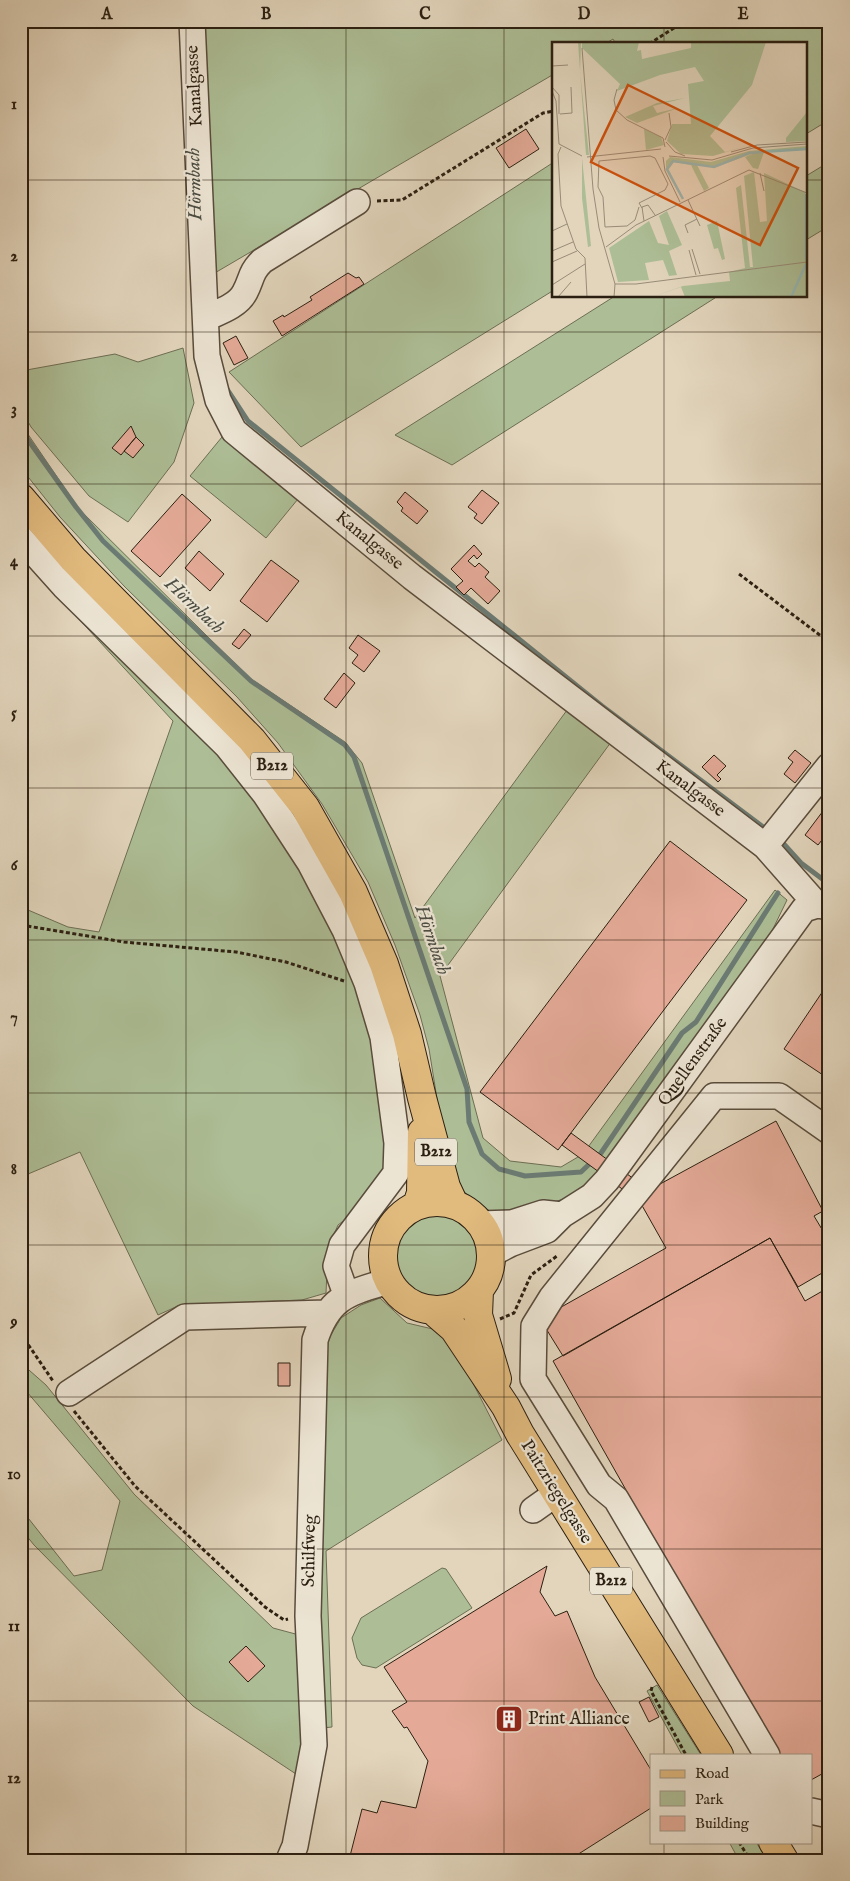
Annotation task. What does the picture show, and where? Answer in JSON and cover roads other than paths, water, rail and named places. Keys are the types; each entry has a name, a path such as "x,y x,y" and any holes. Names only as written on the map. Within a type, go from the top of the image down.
{"main road":[{"name":"B212","path":"21,498 73,559 252,740 305,807 353,892 384,964 407,1034 446,1187 454,1204"},
{"name":"B212","path":"418,1205 421,1193 422,1098"},
{"path":"389,1281 384,1264 384,1246 390,1229 402,1215 418,1205 436,1202 454,1204 469,1212 480,1224 488,1238 492,1254"},
{"name":"B212","path":"389,1281 407,1301 432,1310 458,1307 479,1291 486,1280 492,1254"},
{"name":"Paitzriegelgasse","path":"479,1291 478,1315 506,1406"},
{"name":"Paitzriegelgasse","path":"432,1310 454,1329 506,1406 557,1493 718,1754"},
{"path":"774,1844 784,1860"}],"street":[{"name":"Kanalgasse","path":"192,21 213,314 208,356 218,400 234,431 412,576 765,846 823,906"},
{"path":"213,314 236,304 245,293 252,272 262,261 357,202"},
{"path":"21,538 64,586 227,746 265,794 310,863 345,930 367,983 383,1037 397,1143 396,1173 342,1246 336,1266 346,1294"},
{"path":"765,846 829,766"},
{"name":"Quellenstraße","path":"492,1254 510,1244 547,1230 562,1215 592,1196 607,1180 804,910 823,906"},
{"path":"766,1754 616,1499 599,1485 534,1379 534,1326 552,1297 714,1096 779,1096 829,1131"},
{"path":"480,1224 512,1223 543,1213 562,1215"},
{"name":"Schilfweg","path":"289,1860 295,1846 314,1745 308,1616 315,1340 327,1313 346,1294 389,1281"},
{"path":"65,1395 185,1316 327,1313"},
{"path":"533,1510 557,1493"},
{"path":"812,1811 829,1815"}],"waterway":[{"name":"Hörmbach","path":"227,389 248,421 602,706 767,830"},
{"name":"Hörmbach","path":"21,430 76,507 103,541 251,681 345,745 354,757 467,1089 469,1122 482,1154 499,1169 525,1176 581,1172 601,1153 682,1033 696,1022 778,893"},
{"name":"Hörmbach","path":"782,842 801,863 829,884"}],"place":[{"name":"Print Alliance","path":"509,1719"}]}
